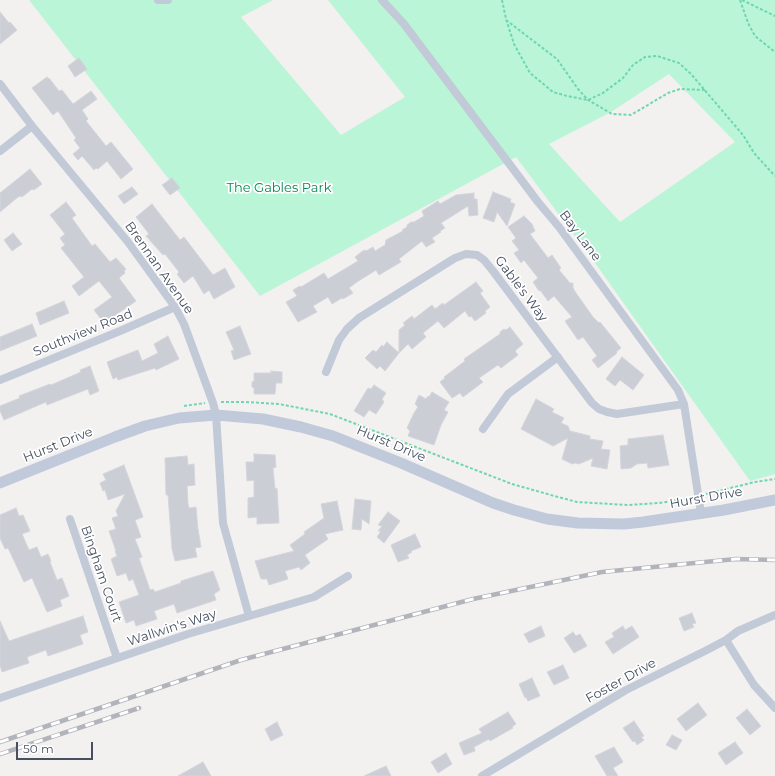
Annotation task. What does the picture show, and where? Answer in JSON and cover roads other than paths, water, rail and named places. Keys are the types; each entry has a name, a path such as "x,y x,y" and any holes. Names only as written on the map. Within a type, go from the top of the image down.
{"street":[{"path":"158,0 168,0"},
{"name":"Bay Lane","path":"382,0 404,24 538,202 559,227 678,390 684,404 701,513"},
{"name":"Brennan Avenue","path":"0,84 32,126 128,242 175,307 187,331 213,402 216,415 223,523 249,616"},
{"path":"0,151 32,126"},
{"name":"Gable's Way","path":"326,372 339,340 347,329 359,318 455,258 466,254 477,255 484,260 592,403 607,412 617,414 684,404"},
{"name":"Southview Road","path":"0,380 175,307"},
{"path":"484,429 508,394 558,357"},
{"name":"Hurst Drive","path":"0,483 145,426 179,418 216,415 263,419 333,436 380,454 493,503 547,519 578,523 613,524 643,522 724,510 775,500"},
{"name":"Bingham Court","path":"70,519 117,658"},
{"name":"Wallwin's Way","path":"0,698 188,634 314,597 348,576"},
{"name":"Foster Drive","path":"482,776 626,690 726,640 738,631 775,615"},
{"path":"726,640 754,685 775,708"}],"railway":[{"path":"0,742 241,660 473,599 602,572 736,559 775,560"},
{"path":"0,754 139,708"}],"park label":[{"name":"The Gables Park","path":"279,188"}]}
